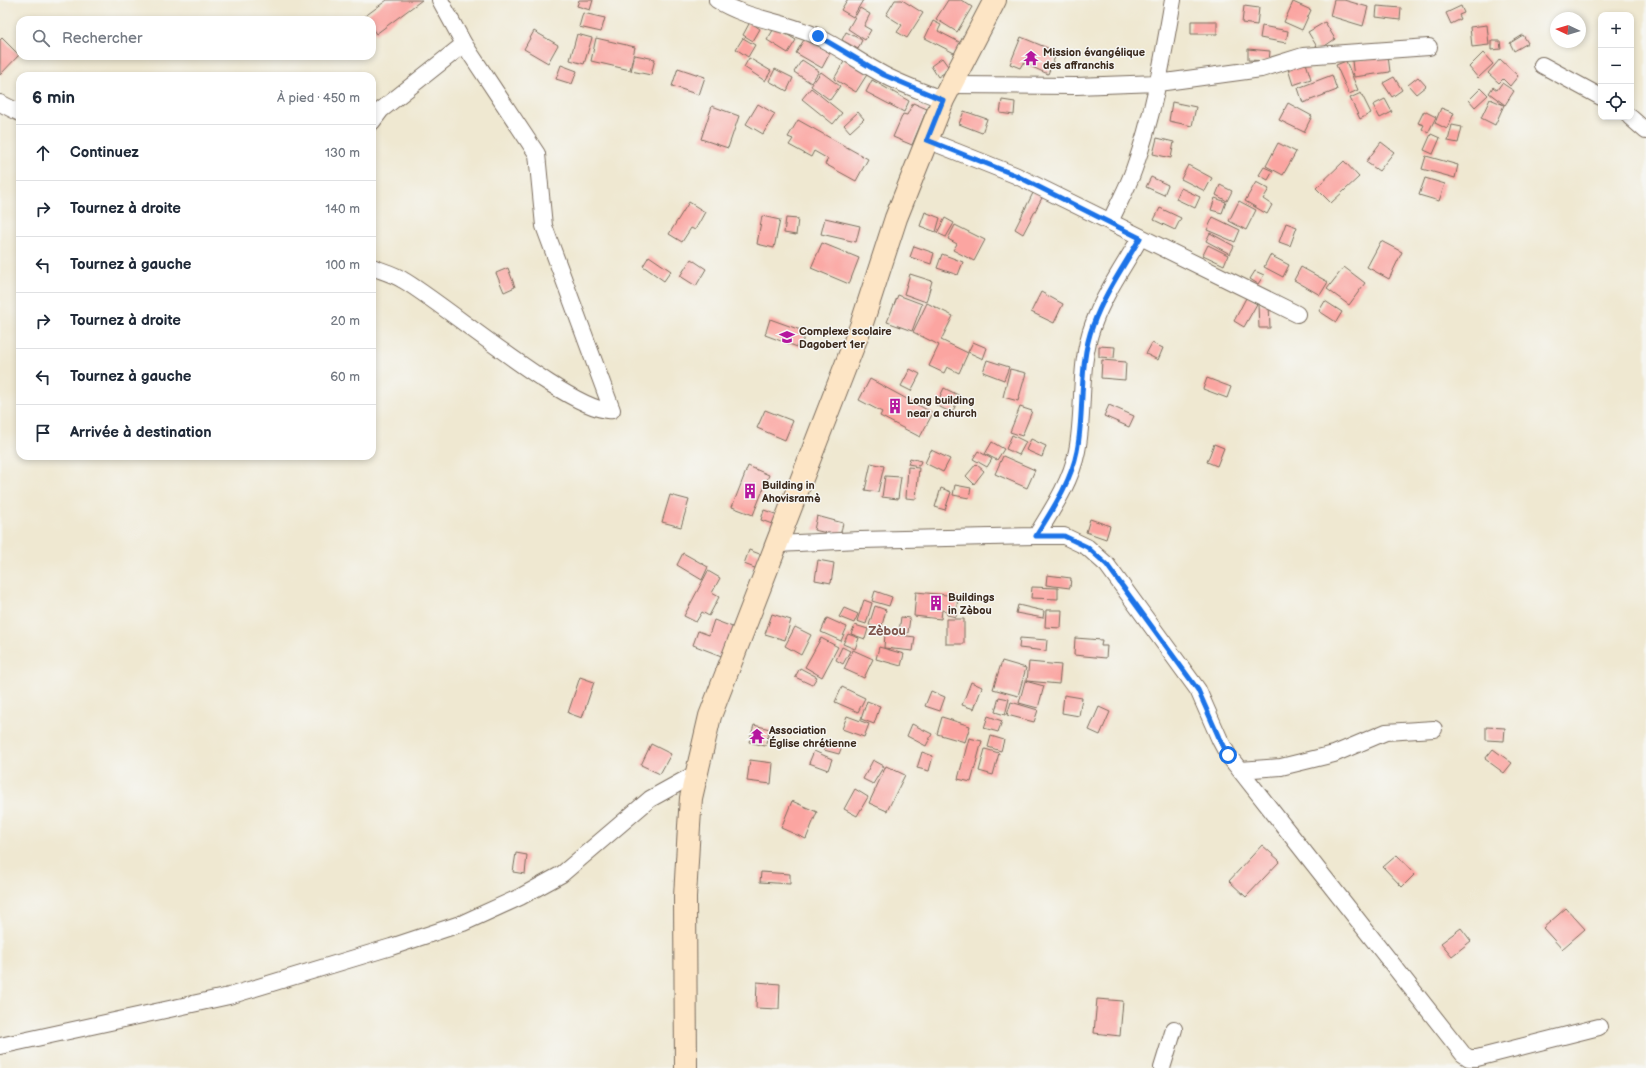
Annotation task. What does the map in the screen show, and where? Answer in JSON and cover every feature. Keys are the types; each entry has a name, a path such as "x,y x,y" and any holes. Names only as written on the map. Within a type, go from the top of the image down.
{"street":[{"path":"376,268 402,279 562,392 593,406 612,410 544,226 537,154 464,44 440,0"},
{"path":"717,0 728,7 749,16 779,23 818,36 884,75 947,93 1158,83 1260,69 1303,56 1429,47"},
{"path":"686,1068 685,897 691,798 710,716 861,326 896,218 927,140 947,93 995,0"},
{"path":"1110,222 1134,170 1158,83 1173,0"},
{"path":"376,117 381,110 464,44"},
{"path":"1542,65 1598,95"},
{"path":"1,105 16,111"},
{"path":"1633,120 1646,131"},
{"path":"927,140 1015,175 1140,238 1297,314"},
{"path":"1036,536 1064,486 1077,451 1087,348 1093,326 1113,284 1140,238"},
{"path":"777,544 860,540 1064,536 1087,547 1107,565 1198,690 1220,740 1240,770 1463,1054 1481,1063 1599,1027"},
{"path":"1240,770 1281,767 1334,754 1386,732 1434,729"},
{"path":"0,1046 229,996 384,949 463,923 520,897 562,874 650,799 697,774"},
{"path":"1162,1068 1174,1029"}],"building":[{"path":"387,0 422,0 376,34 376,16 365,16"},
{"path":"579,0 593,0 590,10 577,6"},
{"path":"847,0 863,0 853,17 841,10"},
{"path":"895,0 902,0 923,13 907,38 897,32 902,25 886,15"},
{"path":"948,0 961,0 972,7 957,32 936,19"},
{"path":"1334,0 1344,0 1368,7 1363,26 1330,16"},
{"path":"1293,2 1311,10 1302,30 1284,22"},
{"path":"1244,6 1259,8 1257,25 1242,23"},
{"path":"1377,6 1401,8 1400,20 1376,17"},
{"path":"1461,6 1464,13 1459,15 1461,19 1451,24 1446,13"},
{"path":"860,8 870,14 864,26 871,30 865,40 848,29"},
{"path":"583,13 605,18 601,32 579,27"},
{"path":"933,21 941,25 938,31 961,43 956,54 925,38"},
{"path":"1191,21 1217,21 1217,34 1191,34"},
{"path":"750,22 760,29 753,41 743,35"},
{"path":"1325,22 1335,39 1319,50 1308,32"},
{"path":"1487,25 1489,45 1472,47 1470,27"},
{"path":"1262,26 1288,31 1286,43 1260,38"},
{"path":"775,27 796,40 788,53 767,40"},
{"path":"534,31 558,45 548,63 524,49"},
{"path":"846,32 862,40 858,49 842,40"},
{"path":"577,34 592,38 584,64 570,60"},
{"path":"1523,35 1528,43 1514,51 1510,43"},
{"path":"1021,37 1057,52 1048,74 1023,63 1020,68 1010,64"},
{"path":"2,38 16,52 16,58 0,75 0,40"},
{"path":"596,38 635,47 630,70 591,61"},
{"path":"743,38 755,45 748,57 736,49"},
{"path":"805,38 830,53 822,68 796,53"},
{"path":"1491,41 1500,41 1501,49 1491,50"},
{"path":"1248,49 1270,51 1269,61 1248,60"},
{"path":"1483,53 1493,64 1478,78 1469,67"},
{"path":"635,55 655,59 651,75 631,71"},
{"path":"1388,56 1390,72 1354,77 1352,61"},
{"path":"749,58 771,71 765,81 744,67"},
{"path":"942,58 950,69 938,77 931,66"},
{"path":"1500,59 1518,76 1510,86 1503,79 1499,83 1488,73"},
{"path":"802,60 819,71 811,83 794,72"},
{"path":"845,60 868,73 856,92 834,79"},
{"path":"1346,61 1358,90 1349,94 1336,65"},
{"path":"1306,63 1311,79 1293,85 1288,69"},
{"path":"561,65 577,71 572,84 556,79"},
{"path":"678,68 705,77 699,95 672,86"},
{"path":"775,69 793,78 787,91 769,81"},
{"path":"821,72 840,86 830,100 811,86"},
{"path":"1332,75 1337,90 1303,103 1298,88"},
{"path":"1394,77 1402,90 1392,97 1383,83"},
{"path":"1418,77 1426,86 1416,94 1408,85"},
{"path":"872,80 909,101 904,112 866,92"},
{"path":"1502,83 1514,91 1505,105 1489,93 1493,87 1497,90"},
{"path":"811,88 842,113 833,124 802,99"},
{"path":"1481,88 1488,95 1475,107 1469,100"},
{"path":"1361,93 1371,113 1360,119 1350,98"},
{"path":"1385,99 1392,112 1380,118 1373,105"},
{"path":"1490,99 1504,105 1495,125 1481,118"},
{"path":"1002,100 1015,102 1014,115 1000,113"},
{"path":"1172,102 1196,107 1192,126 1169,121"},
{"path":"913,103 927,109 912,145 893,137 903,114 907,115"},
{"path":"1288,103 1312,116 1304,132 1279,120"},
{"path":"758,104 775,114 763,134 746,124"},
{"path":"712,106 739,116 728,148 701,139"},
{"path":"1441,108 1454,113 1447,129 1435,123"},
{"path":"964,111 987,119 982,133 959,124"},
{"path":"1424,111 1436,117 1428,133 1422,129 1424,125 1418,123"},
{"path":"858,112 864,119 850,132 844,125"},
{"path":"798,120 868,159 856,181 825,164 828,159 814,151 811,157 789,145 793,139 788,137"},
{"path":"1452,125 1462,127 1458,143 1448,141"},
{"path":"1431,134 1440,138 1433,154 1424,150"},
{"path":"1157,138 1174,142 1171,158 1153,154"},
{"path":"1381,142 1394,152 1379,171 1366,162"},
{"path":"1278,143 1296,152 1283,175 1266,166"},
{"path":"1426,156 1458,165 1455,178 1422,169"},
{"path":"1344,161 1359,177 1331,203 1316,188"},
{"path":"1188,165 1212,178 1205,191 1181,179"},
{"path":"1264,167 1273,171 1268,180 1259,175"},
{"path":"1151,177 1168,185 1164,195 1146,187"},
{"path":"1425,178 1445,184 1439,201 1419,195"},
{"path":"1256,182 1269,189 1263,199 1272,205 1267,214 1245,201"},
{"path":"1220,185 1232,191 1227,201 1216,195"},
{"path":"1181,188 1200,197 1195,208 1176,199"},
{"path":"1035,189 1044,194 1023,234 1015,229"},
{"path":"1215,198 1226,202 1222,213 1211,210"},
{"path":"1239,201 1256,210 1246,230 1229,221"},
{"path":"689,202 705,212 695,230 691,228 682,242 669,234"},
{"path":"1160,208 1181,218 1175,230 1154,220"},
{"path":"925,212 940,218 936,232 920,226"},
{"path":"762,216 780,220 774,248 757,244"},
{"path":"1213,217 1240,230 1235,242 1207,230"},
{"path":"786,218 798,219 796,235 784,233"},
{"path":"825,218 860,226 856,242 821,234"},
{"path":"945,218 954,223 946,237 937,233"},
{"path":"1286,223 1297,227 1290,246 1279,242"},
{"path":"955,225 985,240 974,261 953,250 957,244 948,239"},
{"path":"1210,233 1234,246 1230,254 1206,241"},
{"path":"1381,241 1402,252 1389,279 1367,267"},
{"path":"822,243 859,258 849,284 811,268"},
{"path":"1208,245 1228,255 1224,265 1203,255"},
{"path":"914,246 934,253 931,264 910,257"},
{"path":"942,254 963,262 958,275 937,268"},
{"path":"1270,255 1289,265 1283,277 1264,267"},
{"path":"649,256 671,271 664,281 643,266"},
{"path":"691,259 706,269 696,286 680,276"},
{"path":"1301,267 1328,282 1320,295 1294,280"},
{"path":"1344,267 1365,283 1349,305 1327,289"},
{"path":"508,268 515,287 504,292 496,273"},
{"path":"1255,271 1264,275 1258,284 1250,279"},
{"path":"910,274 932,281 926,302 904,294"},
{"path":"1041,292 1063,304 1054,323 1031,312"},
{"path":"898,295 922,304 912,331 887,322"},
{"path":"1247,296 1258,302 1244,327 1234,321"},
{"path":"1325,301 1342,312 1336,322 1319,311"},
{"path":"927,303 953,316 941,340 968,353 959,373 947,367 944,373 929,366 939,345 913,332"},
{"path":"1258,304 1269,304 1270,328 1259,328"},
{"path":"770,319 806,332 800,348 765,335"},
{"path":"973,342 987,348 983,359 968,352"},
{"path":"1152,343 1163,348 1158,360 1146,354"},
{"path":"1099,346 1115,347 1114,358 1099,357"},
{"path":"987,360 1009,367 1004,380 983,372"},
{"path":"1102,360 1126,362 1125,380 1101,378"},
{"path":"910,369 920,374 911,391 901,386"},
{"path":"1010,369 1026,373 1018,401 1003,397"},
{"path":"1207,378 1231,387 1227,398 1203,389"},
{"name":"Long building near a church","path":"870,379 933,413 920,437 880,416 882,412 859,400"},
{"path":"944,388 960,396 952,413 936,405"},
{"path":"1109,405 1134,416 1129,427 1104,416"},
{"path":"1020,407 1032,411 1022,436 1010,432"},
{"path":"765,410 793,421 785,440 757,428"},
{"path":"1012,435 1026,442 1019,455 1006,449"},
{"path":"1031,439 1046,446 1042,457 1026,450"},
{"path":"992,442 1004,449 997,460 985,454"},
{"path":"1214,444 1224,448 1217,466 1207,462"},
{"path":"931,450 950,459 943,472 925,463"},
{"path":"978,451 992,459 987,467 973,459"},
{"path":"1003,456 1035,470 1027,488 995,474"},
{"path":"910,458 921,461 919,466 908,464"},
{"path":"871,463 884,466 878,492 865,490"},
{"path":"976,464 984,471 974,484 966,476"},
{"name":"Building in Ahovisramè","path":"748,466 769,475 753,515 732,507"},
{"path":"908,467 919,468 916,499 906,498"},
{"path":"885,476 901,477 898,499 882,497"},
{"path":"955,485 971,488 969,498 953,495"},
{"path":"941,488 951,492 945,510 935,507"},
{"path":"670,495 689,500 681,527 662,522"},
{"path":"764,510 778,515 775,525 761,520"},
{"path":"817,516 843,523 840,536 814,530"},
{"path":"1090,519 1110,526 1106,539 1086,532"},
{"path":"749,550 765,556 760,570 744,564"},
{"path":"683,553 708,567 702,580 677,565"},
{"path":"818,560 834,563 831,583 815,580"},
{"path":"708,571 720,578 712,593 719,597 709,616 702,612 696,622 684,616"},
{"path":"1047,575 1071,578 1070,588 1046,585"},
{"path":"1032,587 1058,588 1058,599 1031,598"},
{"path":"875,591 892,597 889,606 872,601"},
{"name":"Buildings in Zèbou","path":"916,592 958,596 956,617 947,615 947,611 942,610 941,619 914,616"},
{"path":"864,600 872,603 866,624 857,621"},
{"path":"1018,605 1044,611 1043,618 1016,613"},
{"path":"875,606 886,610 881,629 869,625"},
{"path":"844,608 858,614 854,623 839,617"},
{"path":"1046,610 1062,610 1061,628 1045,627"},
{"path":"772,614 791,620 785,640 765,634"},
{"path":"901,617 910,618 908,633 899,632"},
{"path":"827,618 847,627 841,641 821,632"},
{"path":"946,619 964,619 964,644 946,644"},
{"path":"714,620 735,628 724,657 693,645 698,631 709,635"},
{"path":"855,625 868,629 865,639 851,634"},
{"path":"795,627 811,635 801,655 785,646"},
{"path":"885,633 915,637 913,651 884,648"},
{"path":"848,634 859,638 855,649 843,644"},
{"path":"821,638 838,647 822,677 805,667"},
{"path":"1020,638 1047,640 1046,651 1019,648"},
{"path":"1075,638 1102,640 1101,646 1107,646 1106,658 1074,655"},
{"path":"842,647 850,651 843,664 836,660"},
{"path":"879,647 904,654 901,666 876,659"},
{"path":"853,650 873,659 864,678 844,669"},
{"path":"1002,661 1026,668 1018,696 993,689"},
{"path":"1029,662 1061,665 1059,684 1027,681"},
{"path":"800,668 817,677 812,685 795,677"},
{"path":"580,677 594,682 582,718 568,713"},
{"path":"1025,681 1044,686 1038,708 1019,703"},
{"path":"971,682 982,687 974,709 962,705"},
{"path":"842,687 865,698 858,712 835,702"},
{"path":"931,691 945,697 940,711 925,706"},
{"path":"1064,695 1082,698 1079,716 1062,713"},
{"path":"999,697 1009,699 1005,715 995,712"},
{"path":"867,701 880,706 874,724 861,719"},
{"path":"1011,702 1038,710 1034,722 1007,715"},
{"path":"1099,707 1110,712 1100,735 1089,730"},
{"path":"847,716 869,724 864,737 842,729"},
{"path":"988,716 1002,721 998,732 984,728"},
{"path":"942,717 970,726 965,742 937,734"},
{"path":"912,724 932,734 926,746 907,736"},
{"path":"754,725 770,729 765,746 749,742"},
{"path":"1486,727 1505,728 1504,741 1486,740"},
{"path":"991,736 1004,740 1001,751 988,747"},
{"path":"969,738 982,741 971,782 958,779"},
{"path":"826,741 842,746 839,754 824,750"},
{"path":"651,744 671,754 660,774 641,765"},
{"path":"985,749 999,753 993,775 979,771"},
{"path":"1493,749 1512,763 1504,773 1485,759"},
{"path":"814,751 832,759 828,770 809,763"},
{"path":"922,752 933,756 929,771 917,768"},
{"path":"750,760 773,763 771,784 747,781"},
{"path":"873,760 884,766 873,784 863,779"},
{"path":"886,766 905,775 887,811 869,803"},
{"path":"855,789 868,797 857,816 844,809"},
{"path":"792,801 817,812 806,839 781,828"},
{"path":"1262,845 1280,861 1246,897 1229,881"},
{"path":"516,853 527,855 525,874 513,872"},
{"path":"1397,855 1415,874 1402,887 1383,867"},
{"path":"761,872 790,874 790,884 760,882"},
{"path":"1566,908 1585,929 1562,949 1543,928"},
{"path":"1461,928 1471,941 1452,956 1441,943"},
{"path":"757,982 780,984 779,1009 756,1008"},
{"path":"1097,999 1123,1001 1120,1036 1094,1033"}],"place":[{"name":"Mission évangélique des affranchis","path":"1031,58"},
{"name":"Complexe scolaire Dagobert 1er","path":"787,337"},
{"name":"Long building near a church","path":"895,406"},
{"name":"Building in Ahovisramè","path":"750,491"},
{"name":"Buildings in Zèbou","path":"936,603"},
{"name":"Association Église chrétienne","path":"757,736"}],"district":[{"name":"Zèbou","path":"887,631"}],"route":[{"path":"818,36 884,75 943,100 927,140 1015,175 1088,210 1140,238 1113,284 1093,326 1087,348 1077,451 1067,481 1036,536 1064,536 1087,547 1107,565 1156,630 1198,690 1228,755"}]}
